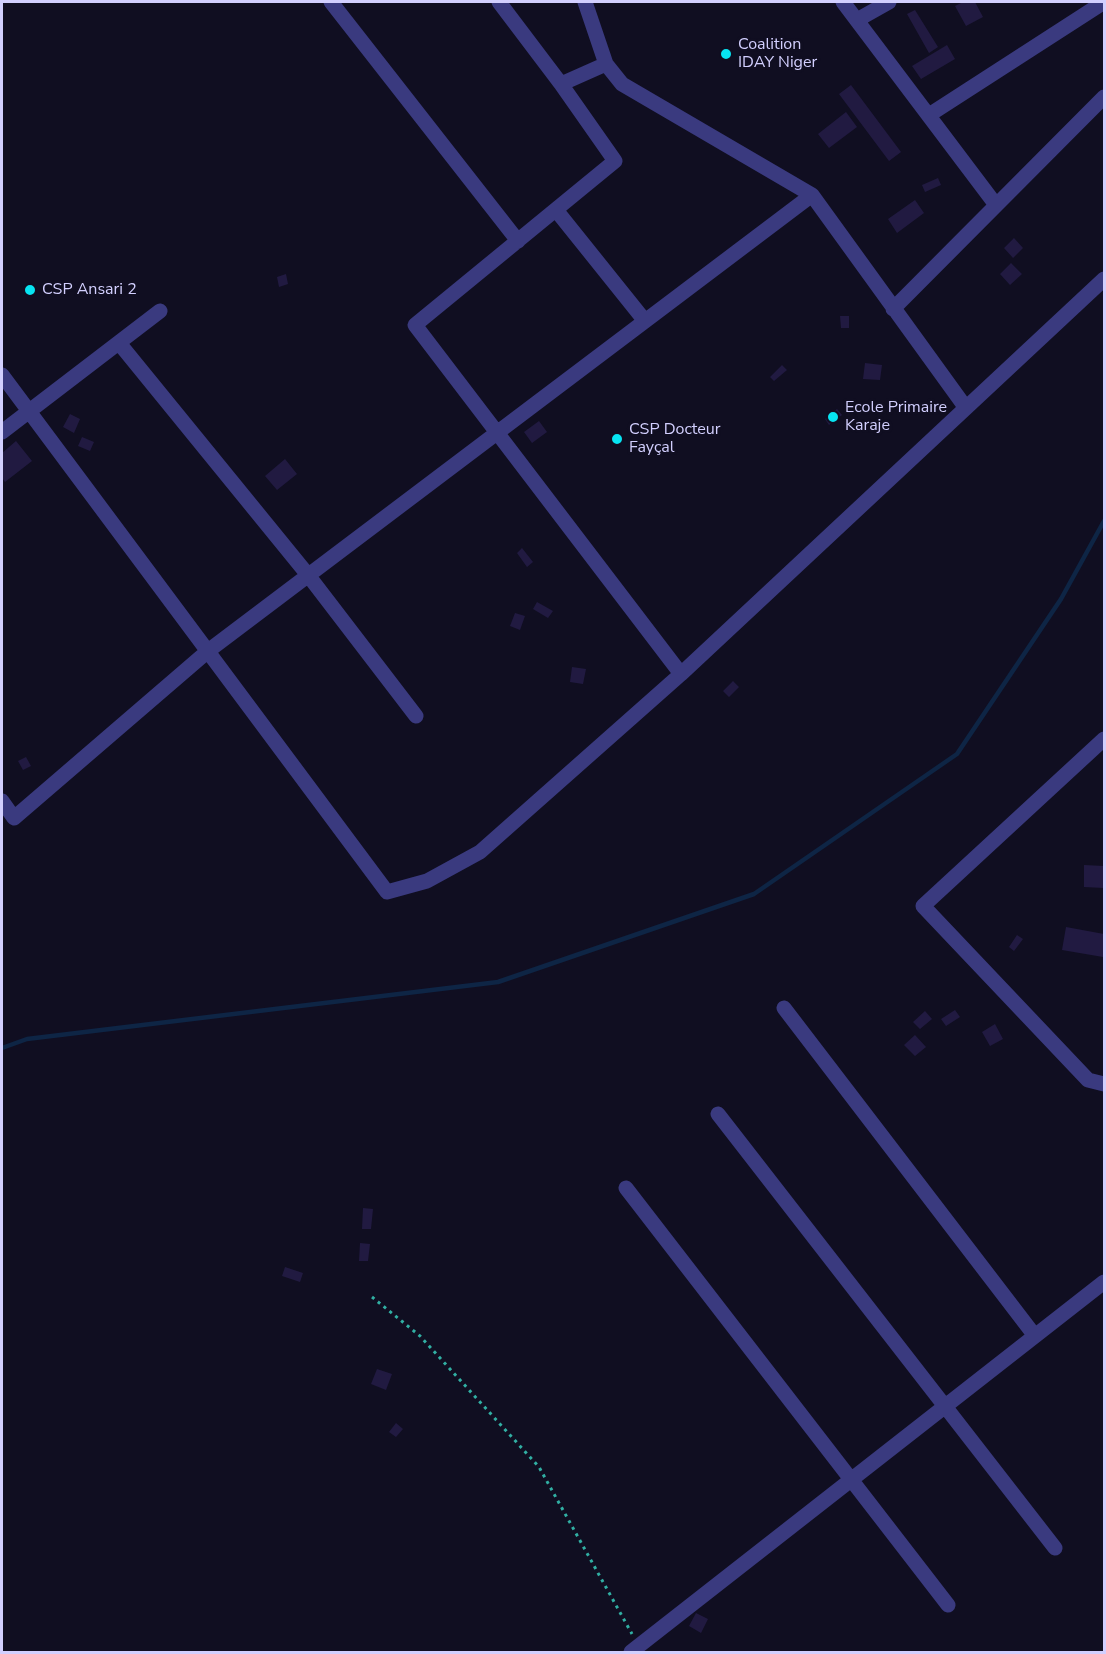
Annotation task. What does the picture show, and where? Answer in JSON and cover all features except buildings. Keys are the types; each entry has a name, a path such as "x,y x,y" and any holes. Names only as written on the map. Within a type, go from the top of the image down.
{"street":[{"path":"332,2 518,241"},
{"path":"498,2 561,84 615,161 415,325 681,674"},
{"path":"585,2 606,64 622,84 812,195 892,309 966,408"},
{"path":"843,2 996,205"},
{"path":"857,20 889,2"},
{"path":"929,115 1104,2"},
{"path":"561,84 606,64"},
{"path":"892,309 1104,97"},
{"path":"2,801 14,818 208,651 812,195"},
{"path":"556,210 645,321"},
{"path":"2,375 387,892 427,880 480,852 681,674 1104,279"},
{"path":"2,432 160,311"},
{"path":"119,343 308,575 416,717"},
{"path":"1104,739 923,906 1088,1080 1104,1084"},
{"path":"784,1008 1035,1336"},
{"path":"718,1113 1055,1548"},
{"path":"626,1188 948,1605"},
{"path":"635,1650 1104,1282"}],"path":[{"path":"372,1297 420,1336 539,1467 635,1650"}],"waterway":[{"path":"2,1048 27,1039 498,982 754,894 957,754 1061,599 1104,521"}],"place":[{"name":"Coalition IDAY Niger","path":"726,54"},
{"name":"CSP Ansari 2","path":"30,290"},
{"name":"Ecole Primaire Karaje","path":"833,417"},
{"name":"CSP Docteur Fayçal","path":"617,439"}]}
